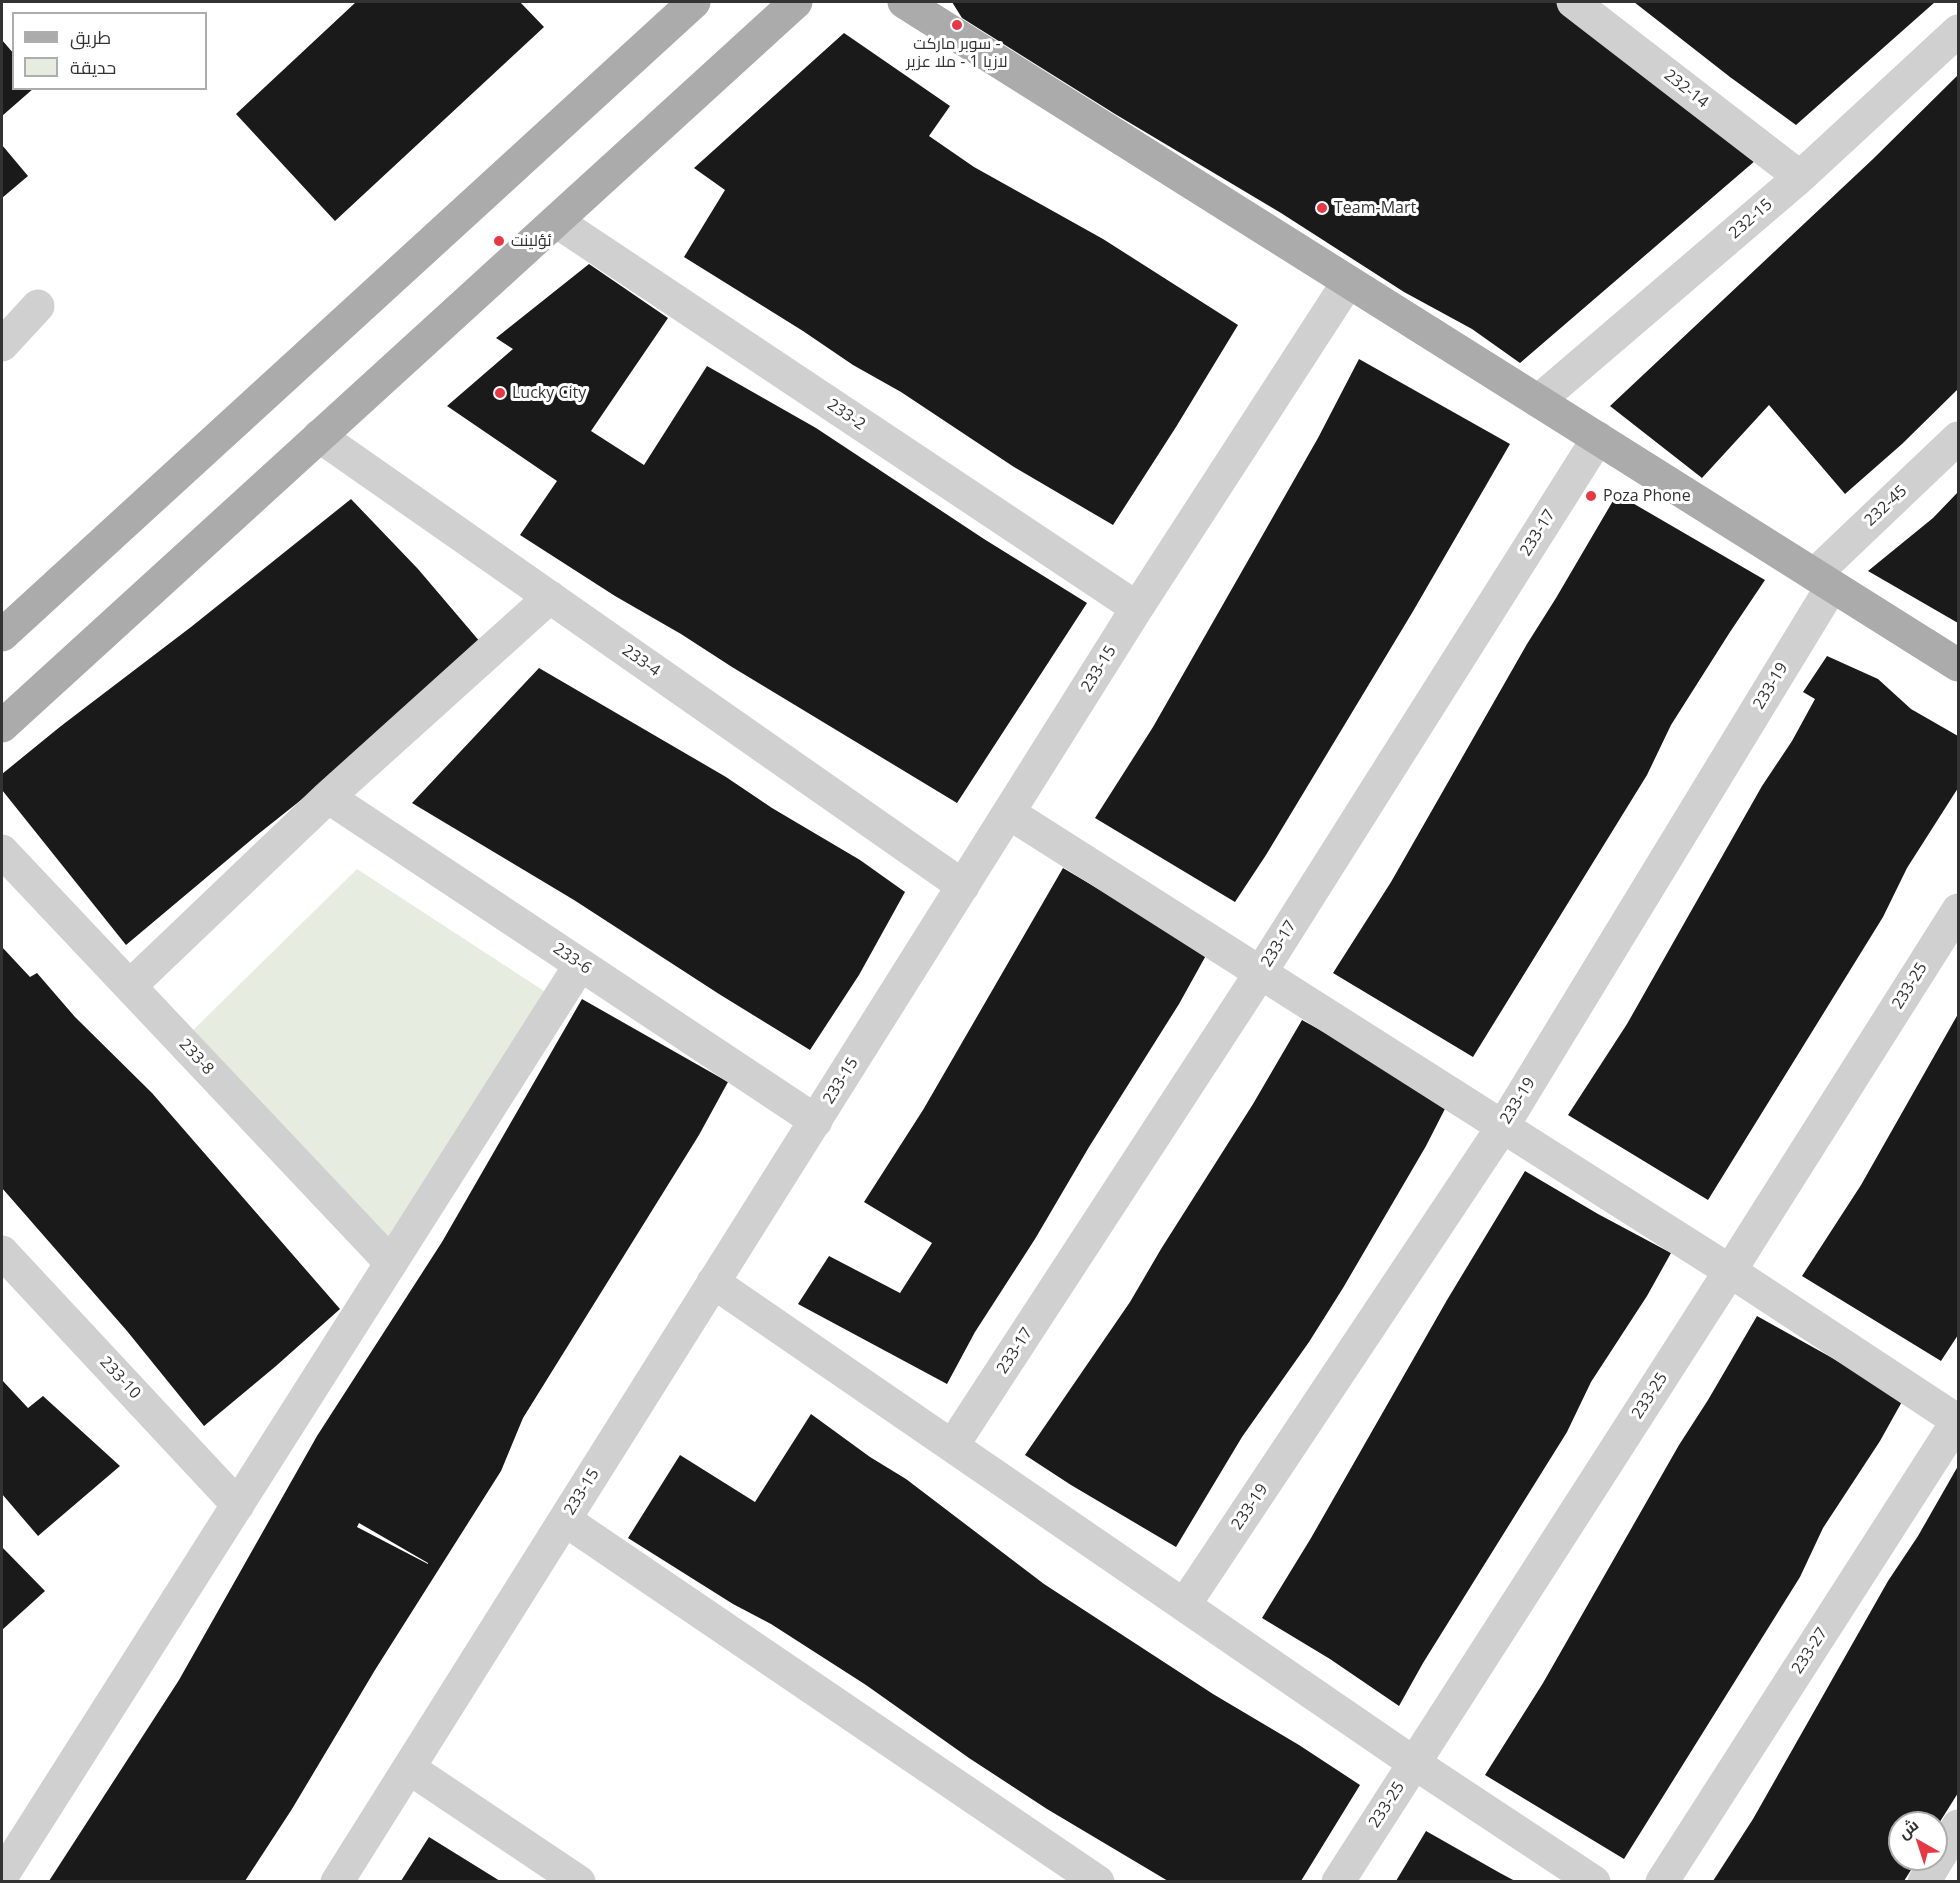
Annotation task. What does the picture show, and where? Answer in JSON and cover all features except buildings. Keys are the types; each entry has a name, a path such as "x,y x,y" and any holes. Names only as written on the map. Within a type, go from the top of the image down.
{"main road":[{"path":"2,635 694,2"},
{"path":"2,726 796,2"},
{"path":"904,2 1959,665"}],"street":[{"name":"232-14","path":"1573,2 1800,177"},
{"name":"232-15","path":"1538,401 1800,177 1959,31"},
{"name":"233-2","path":"556,221 1137,608"},
{"name":"233-15","path":"337,1881 1137,608 1348,282"},
{"path":"2,345 38,306"},
{"name":"233-4","path":"319,436 963,886"},
{"name":"233-17","path":"953,1446 1261,972 1598,438"},
{"name":"232-45","path":"1823,580 1959,438"},
{"name":"233-19","path":"1185,1604 1503,1126 1823,580"},
{"path":"129,986 328,797 550,597"},
{"name":"233-6","path":"328,797 816,1121"},
{"path":"1009,813 1730,1271 1958,1421"},
{"name":"233-8","path":"2,851 391,1263"},
{"name":"233-25","path":"1338,1881 1959,910"},
{"path":"2,1876 580,965"},
{"name":"233-10","path":"2,1252 238,1505"},
{"path":"713,1282 1414,1762 1594,1881"},
{"name":"233-27","path":"1662,1881 1958,1421"},
{"path":"565,1520 1098,1881"},
{"path":"409,1768 579,1881"},
{"path":"1924,1881 1959,1826"}],"green space":[{"path":"357,869 547,993 384,1244 188,1035"}],"place":[{"name":"سوبر ماركت - لازيا 1 - ملا عزير","path":"957,25"},
{"name":"Team-Mart","path":"1322,208"},
{"name":"ئؤلينت","path":"499,241"},
{"name":"Lucky City","path":"500,393"},
{"name":"Poza Phone","path":"1591,496"}]}
